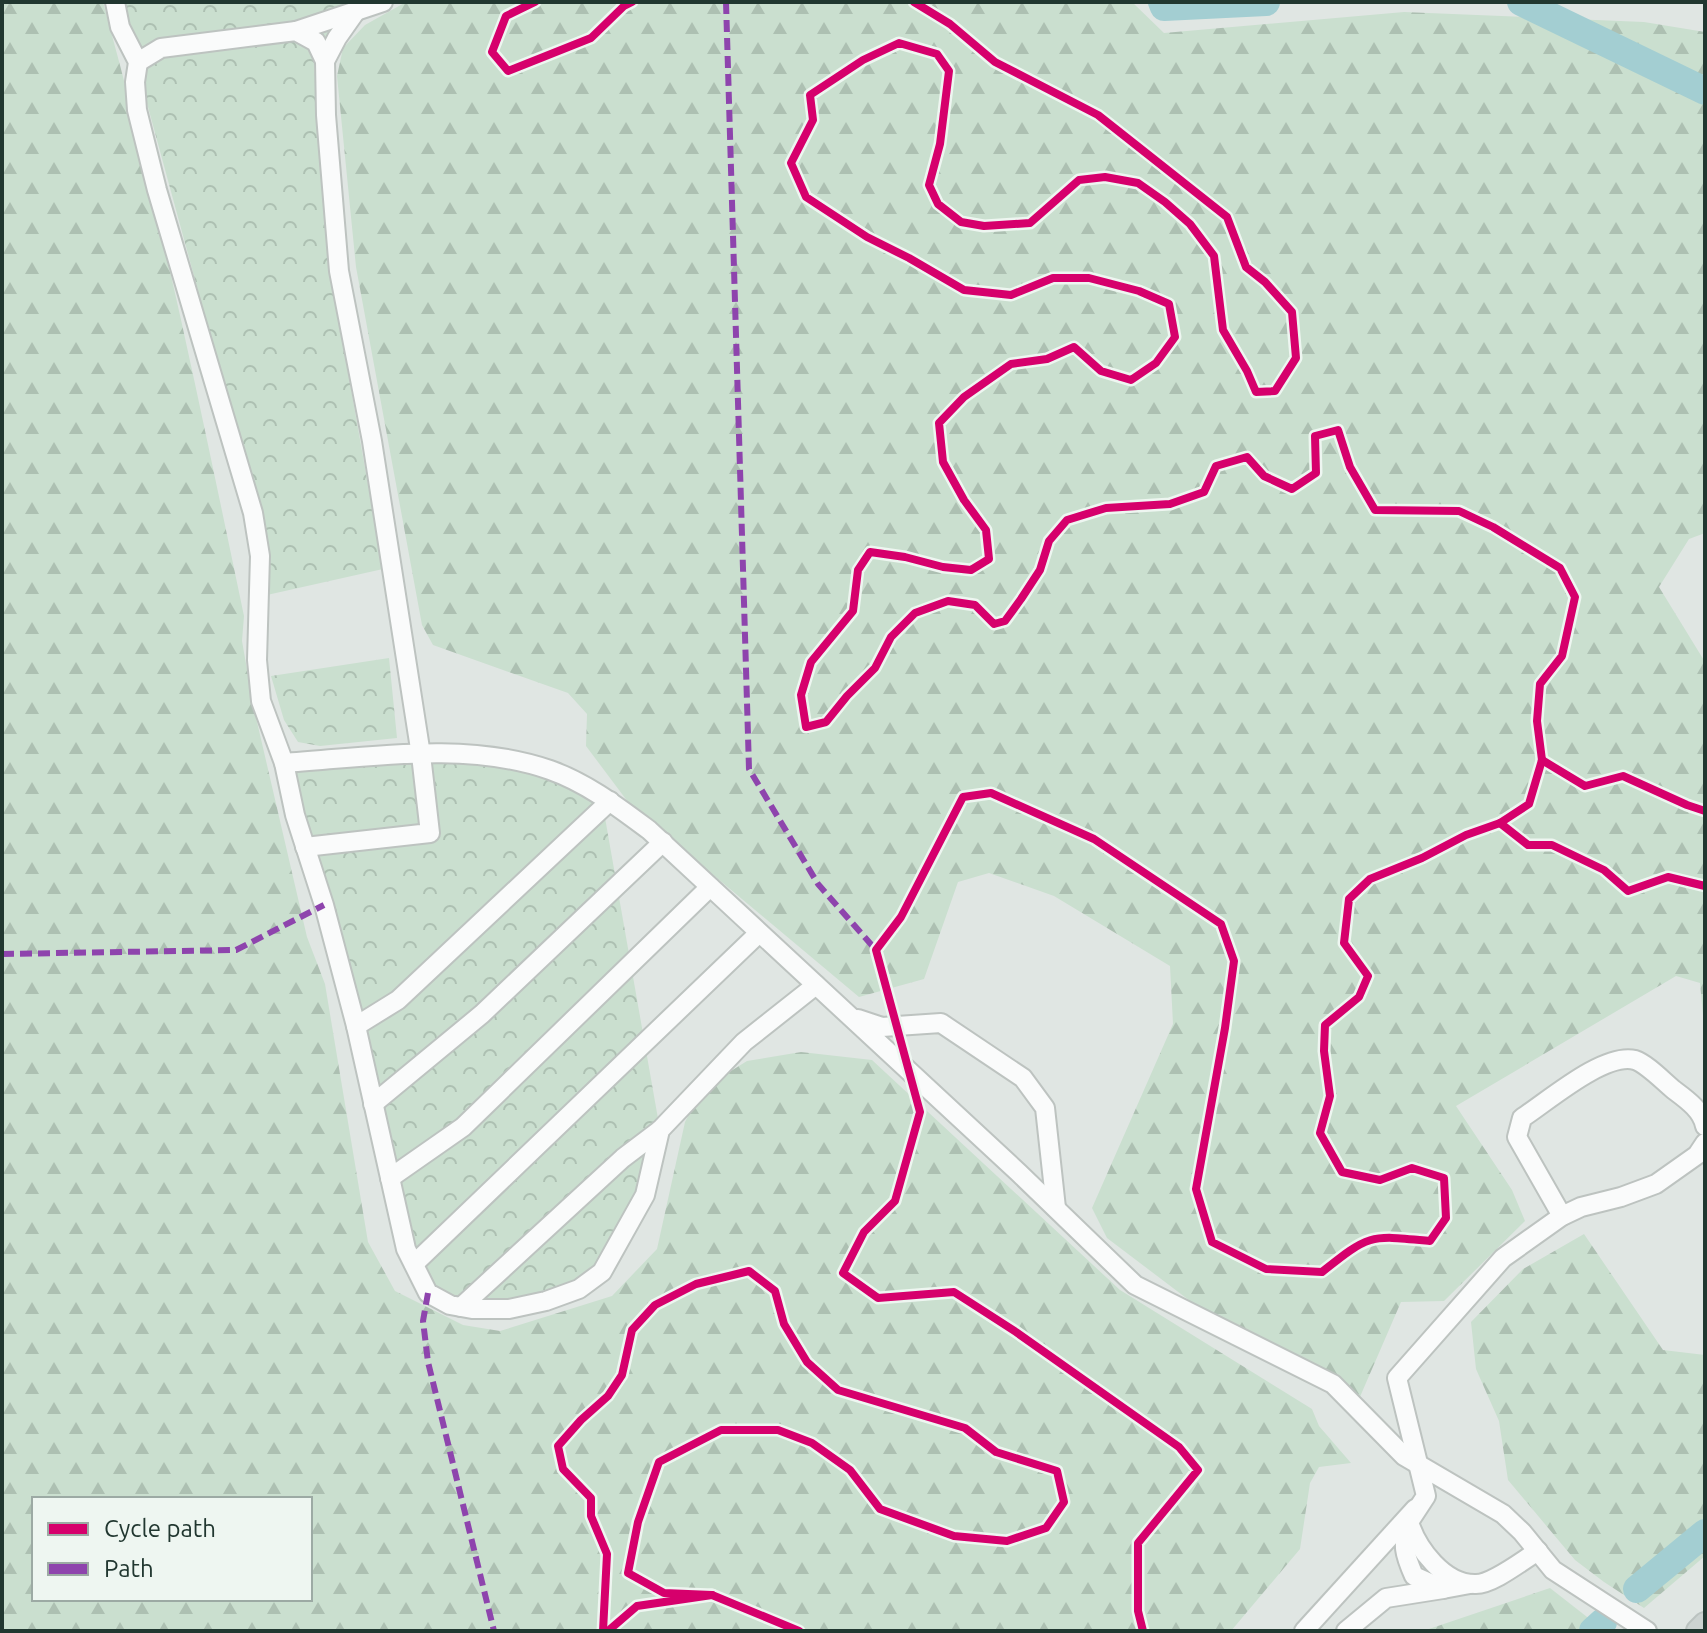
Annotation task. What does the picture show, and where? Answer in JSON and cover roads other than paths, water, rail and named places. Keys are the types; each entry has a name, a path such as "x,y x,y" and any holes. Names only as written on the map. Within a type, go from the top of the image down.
{"main road":[{"path":"1698,1631 1705,1624"}],"lane":[{"path":"115,2 120,27 138,62 135,82 137,110 157,190 253,513 260,556 257,660 261,701 284,763 356,1026 406,1249 428,1293 450,1305 509,1309 579,1289 602,1272 645,1195 660,1130"},
{"path":"138,62 161,48 296,31 383,2"},
{"path":"325,61 356,11"},
{"path":"296,31 316,42 325,61 326,115 339,271 372,441 421,755 430,833 305,847"},
{"path":"284,763 448,754 522,763 551,771 610,801 663,842 1135,1285 1333,1384 1404,1456 1503,1514 1553,1570 1647,1631"},
{"path":"356,1026 398,1000 610,801"},
{"path":"373,1104 482,1014 663,842"},
{"path":"390,1178 463,1127 710,887"},
{"path":"414,1264 759,933"},
{"path":"461,1307 623,1158 660,1130 744,1042 816,985"},
{"path":"852,1017 882,1027 941,1023 1023,1078 1045,1108 1056,1208"},
{"path":"1562,1216 1517,1137 1522,1118 1590,1072 1614,1060 1636,1060 1691,1103 1705,1126"},
{"path":"1443,1589 1414,1576 1405,1556 1403,1542 1409,1522 1426,1496 1397,1378 1503,1258 1562,1216 1656,1184 1697,1155 1705,1143"},
{"path":"1304,1631 1420,1505"},
{"path":"1409,1522 1413,1534 1438,1568 1459,1581 1477,1585 1538,1551"},
{"path":"1346,1631 1386,1598 1473,1584"}],"waterway":[{"path":"1162,2 1164,7 1266,2"},
{"path":"1521,2 1705,91"},
{"path":"1637,1589 1705,1533"},
{"path":"1593,1631 1603,1622"}]}
